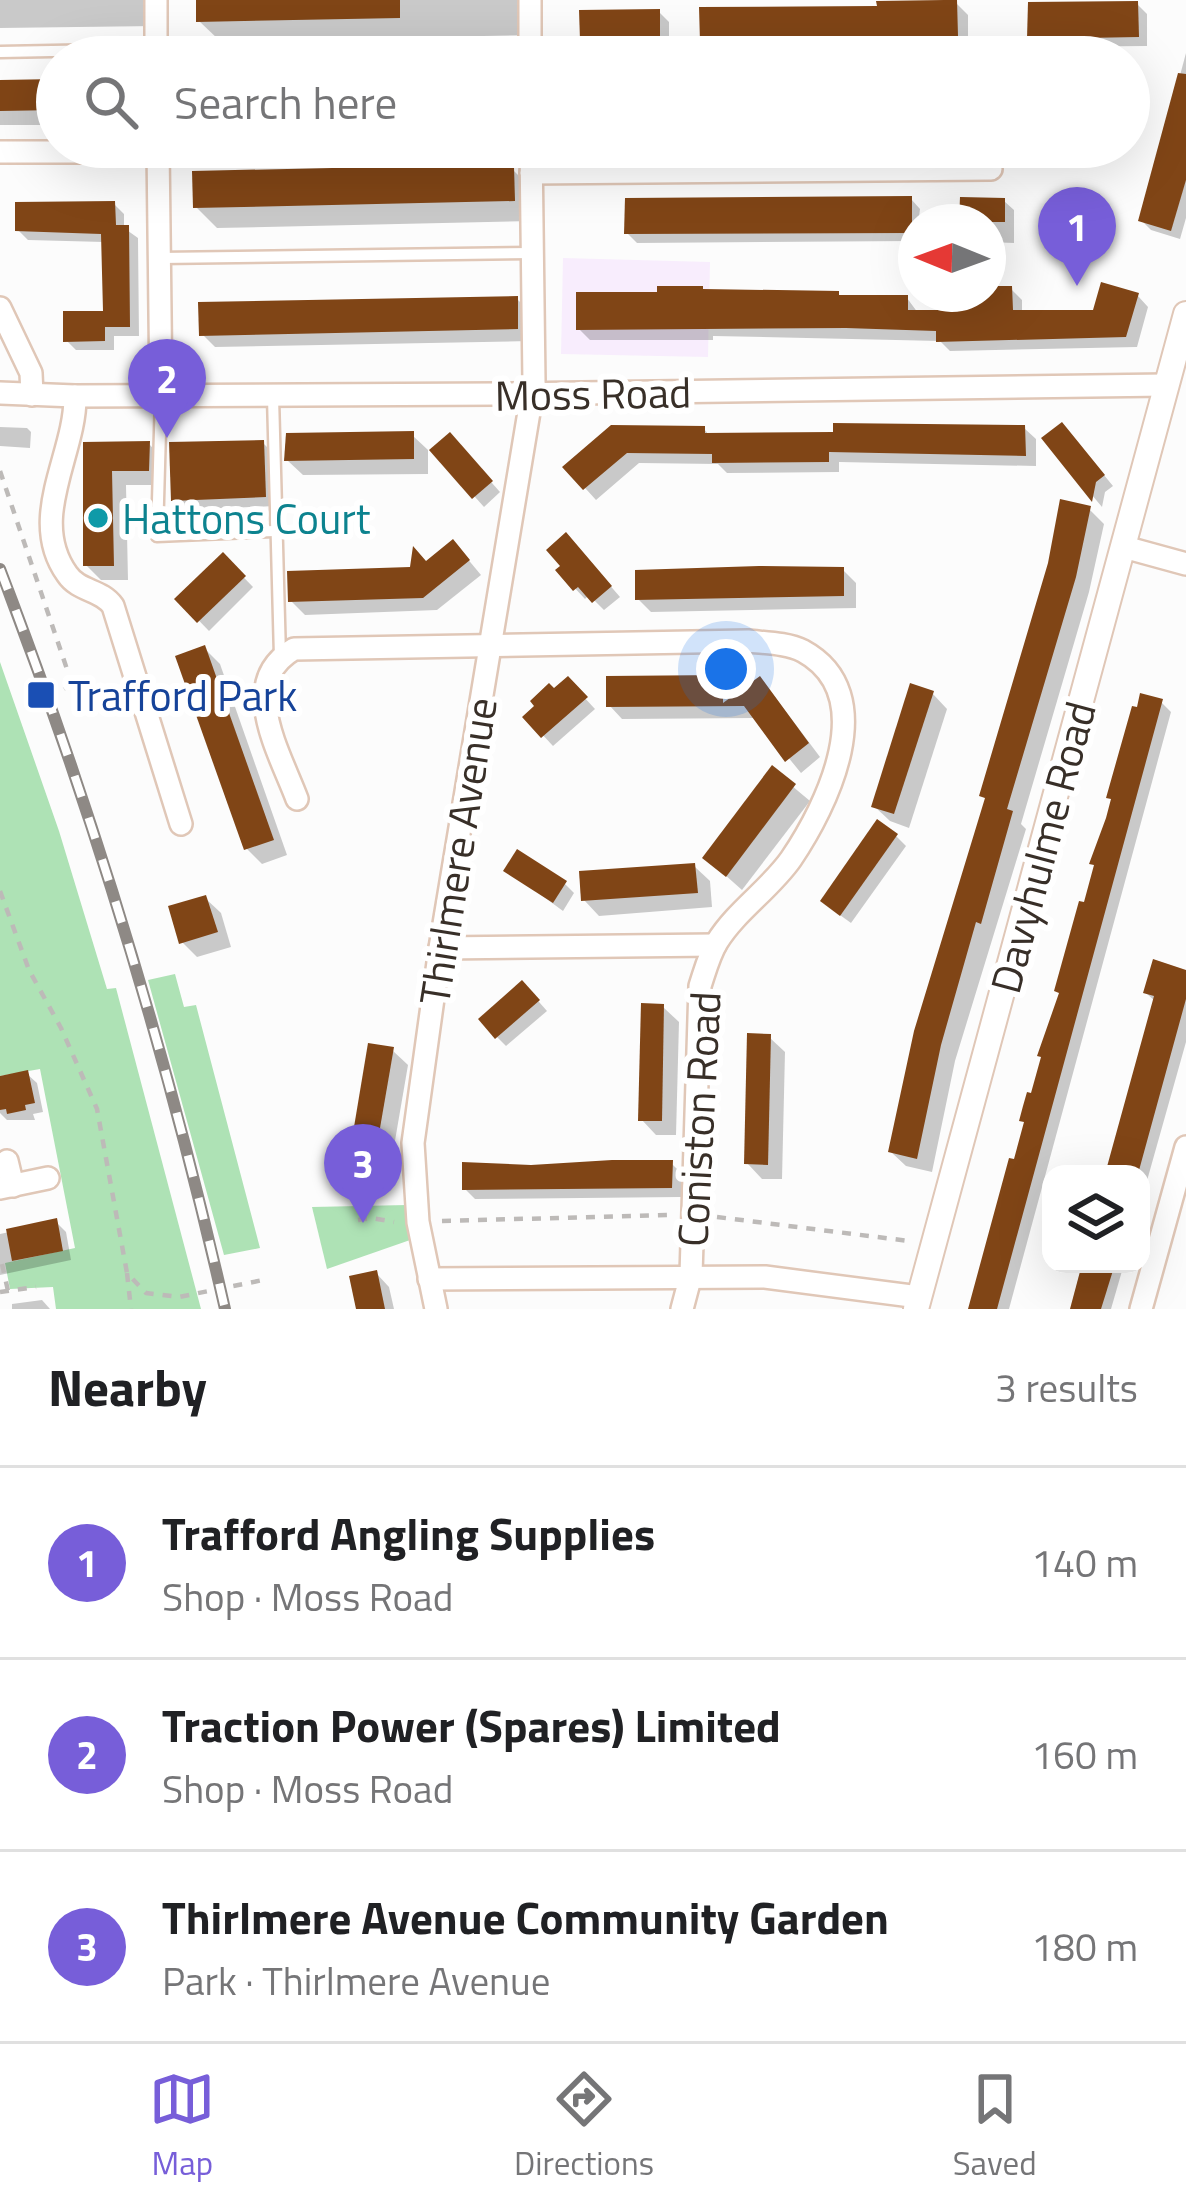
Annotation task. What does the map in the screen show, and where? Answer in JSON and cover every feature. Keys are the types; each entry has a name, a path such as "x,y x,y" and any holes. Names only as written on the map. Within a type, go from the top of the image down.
{"street":[{"path":"156,0 156,36"},
{"path":"530,0 530,36"},
{"path":"0,152 36,152"},
{"path":"158,168 160,396"},
{"name":"Thirlmere Avenue","path":"436,1309 419,1227 413,1143 440,948 531,393 531,168"},
{"path":"953,168 991,169"},
{"path":"0,308 31,373 32,394"},
{"name":"Davyhulme Road","path":"917,1303 1124,547 1176,385 1186,314"},
{"name":"Moss Road","path":"0,393 160,396 1176,385"},
{"path":"75,396 76,418 54,493 56,550 69,578 113,605 150,762 181,824"},
{"path":"1124,547 1186,564"},
{"name":"Coniston Road","path":"280,657 294,649 748,641 802,651 835,685 843,735 818,814 788,862 715,945 700,986 691,1275 682,1309"},
{"path":"280,657 266,677 263,701 297,799"},
{"path":"440,948 715,945"},
{"path":"1142,1309 1182,1178 1186,1147"},
{"path":"8,1161 6,1187 48,1178"},
{"path":"429,1279 765,1277 917,1303"}],"lane":[{"path":"0,52 36,52"},
{"path":"160,258 532,253"},
{"path":"273,395 280,657"},
{"path":"160,396 157,536 274,531"}],"path":[{"path":"0,471 72,684 64,689"},
{"path":"38,614 47,609"},
{"path":"0,891 28,970 61,1028 97,1109 131,1309"},
{"path":"358,1220 419,1227"},
{"path":"2,1264 4,1292 36,1287"},
{"path":"128,1273 146,1293 179,1297 268,1280"}],"shaded area":[{"path":"563,258 710,262 708,357 561,354"}],"green space":[{"path":"0,662 107,989 116,988 201,1309 56,1309 53,1287 10,1289 5,1263 75,1248 40,1069 0,1076"},
{"path":"175,974 184,1007 196,1005 260,1248 224,1255 148,980"},
{"path":"407,1205 413,1239 327,1269 312,1207"}],"building":[{"path":"196,0 400,0 400,18 196,22"},
{"path":"957,0 958,36 700,36 699,7 877,6 876,1"},
{"path":"1138,1 1139,36 1027,36 1028,2"},
{"path":"660,9 660,36 580,36 579,10"},
{"path":"1178,73 1186,74 1186,180 1171,231 1138,221"},
{"path":"36,79 36,110 0,111 0,80"},
{"path":"514,168 515,201 193,208 192,171"},
{"path":"912,196 912,204 898,204 898,233 624,234 625,198"},
{"path":"960,197 1005,198 1005,204 960,204"},
{"path":"115,201 116,225 129,225 130,327 105,327 105,341 63,342 63,311 103,311 101,234 15,231 15,202"},
{"path":"1101,282 1139,293 1126,337 936,342 936,331 846,328 576,330 576,292 657,292 657,286 898,295 898,312 1006,312 1006,286 1012,286 1013,310 1093,310"},
{"path":"518,296 518,329 199,336 198,302"},
{"path":"1062,422 1105,475 1096,482 1092,502 1041,438"},
{"path":"833,423 1025,425 1026,456 829,452 829,462 712,463 712,454 627,453 583,490 562,467 611,425 705,426 705,433 833,432"},
{"path":"414,431 414,459 284,461 286,433"},
{"path":"450,432 493,481 472,499 429,450"},
{"path":"264,440 266,497 171,501 169,442"},
{"name":"Hattons Court","path":"150,441 149,471 112,471 114,566 83,566 83,442"},
{"path":"1060,499 1091,506 1076,577 1007,809 1013,811 981,924 976,922 941,1045 917,1159 888,1152 914,1031 985,798 979,796 1048,563"},
{"path":"566,532 612,586 592,603 578,587 573,591 546,550"},
{"path":"453,539 470,560 423,598 288,602 287,571 410,567 413,546 426,561"},
{"path":"223,552 246,576 197,623 174,599"},
{"path":"844,567 844,596 635,600 635,570"},
{"path":"205,645 274,840 244,850 175,656"},
{"path":"723,675 723,703 760,676 809,743 785,762 744,706 606,707 606,676"},
{"path":"568,676 588,697 541,738 522,717 534,706 530,701 549,683 554,688"},
{"path":"910,683 934,691 894,814 871,807"},
{"path":"1140,693 1163,699 997,1309 968,1309 1009,1158 1014,1159 1024,1122 1019,1121 1059,993 1054,991 1079,901 1084,902 1094,865 1089,864 1111,799 1106,798 1132,706 1137,707"},
{"path":"772,765 796,784 726,877 702,858"},
{"path":"877,819 898,834 840,916 820,901"},
{"path":"517,849 567,881 553,903 503,871"},
{"path":"695,863 698,893 581,901 579,871"},
{"path":"206,895 218,932 179,944 168,906"},
{"path":"1153,959 1186,970 1186,999 1140,1165 1107,1165 1154,996 1143,993"},
{"path":"522,980 540,1000 495,1039 478,1019"},
{"path":"641,1003 664,1004 662,1121 638,1121"},
{"path":"747,1033 771,1034 768,1165 744,1164"},
{"path":"368,1043 394,1047 371,1180 346,1175"},
{"path":"28,1070 35,1103 7,1114 6,1109 0,1110 0,1076"},
{"path":"673,1160 672,1188 462,1190 462,1162 531,1165"},
{"path":"57,1218 63,1251 12,1261 6,1229"},
{"path":"377,1270 385,1309 356,1309 349,1276"},
{"path":"1080,1273 1112,1273 1101,1309 1070,1309"}],"railway":[{"path":"0,569 126,935 179,1121 225,1309"}],"place":[{"name":"Trafford Angling Supplies","path":"1077,286"},
{"name":"Traction Power (Spares) Limited","path":"167,438"},
{"name":"Hattons Court","path":"98,518"},
{"name":"Trafford Park","path":"41,695"},
{"name":"Thirlmere Avenue Community Garden","path":"363,1223"}]}
